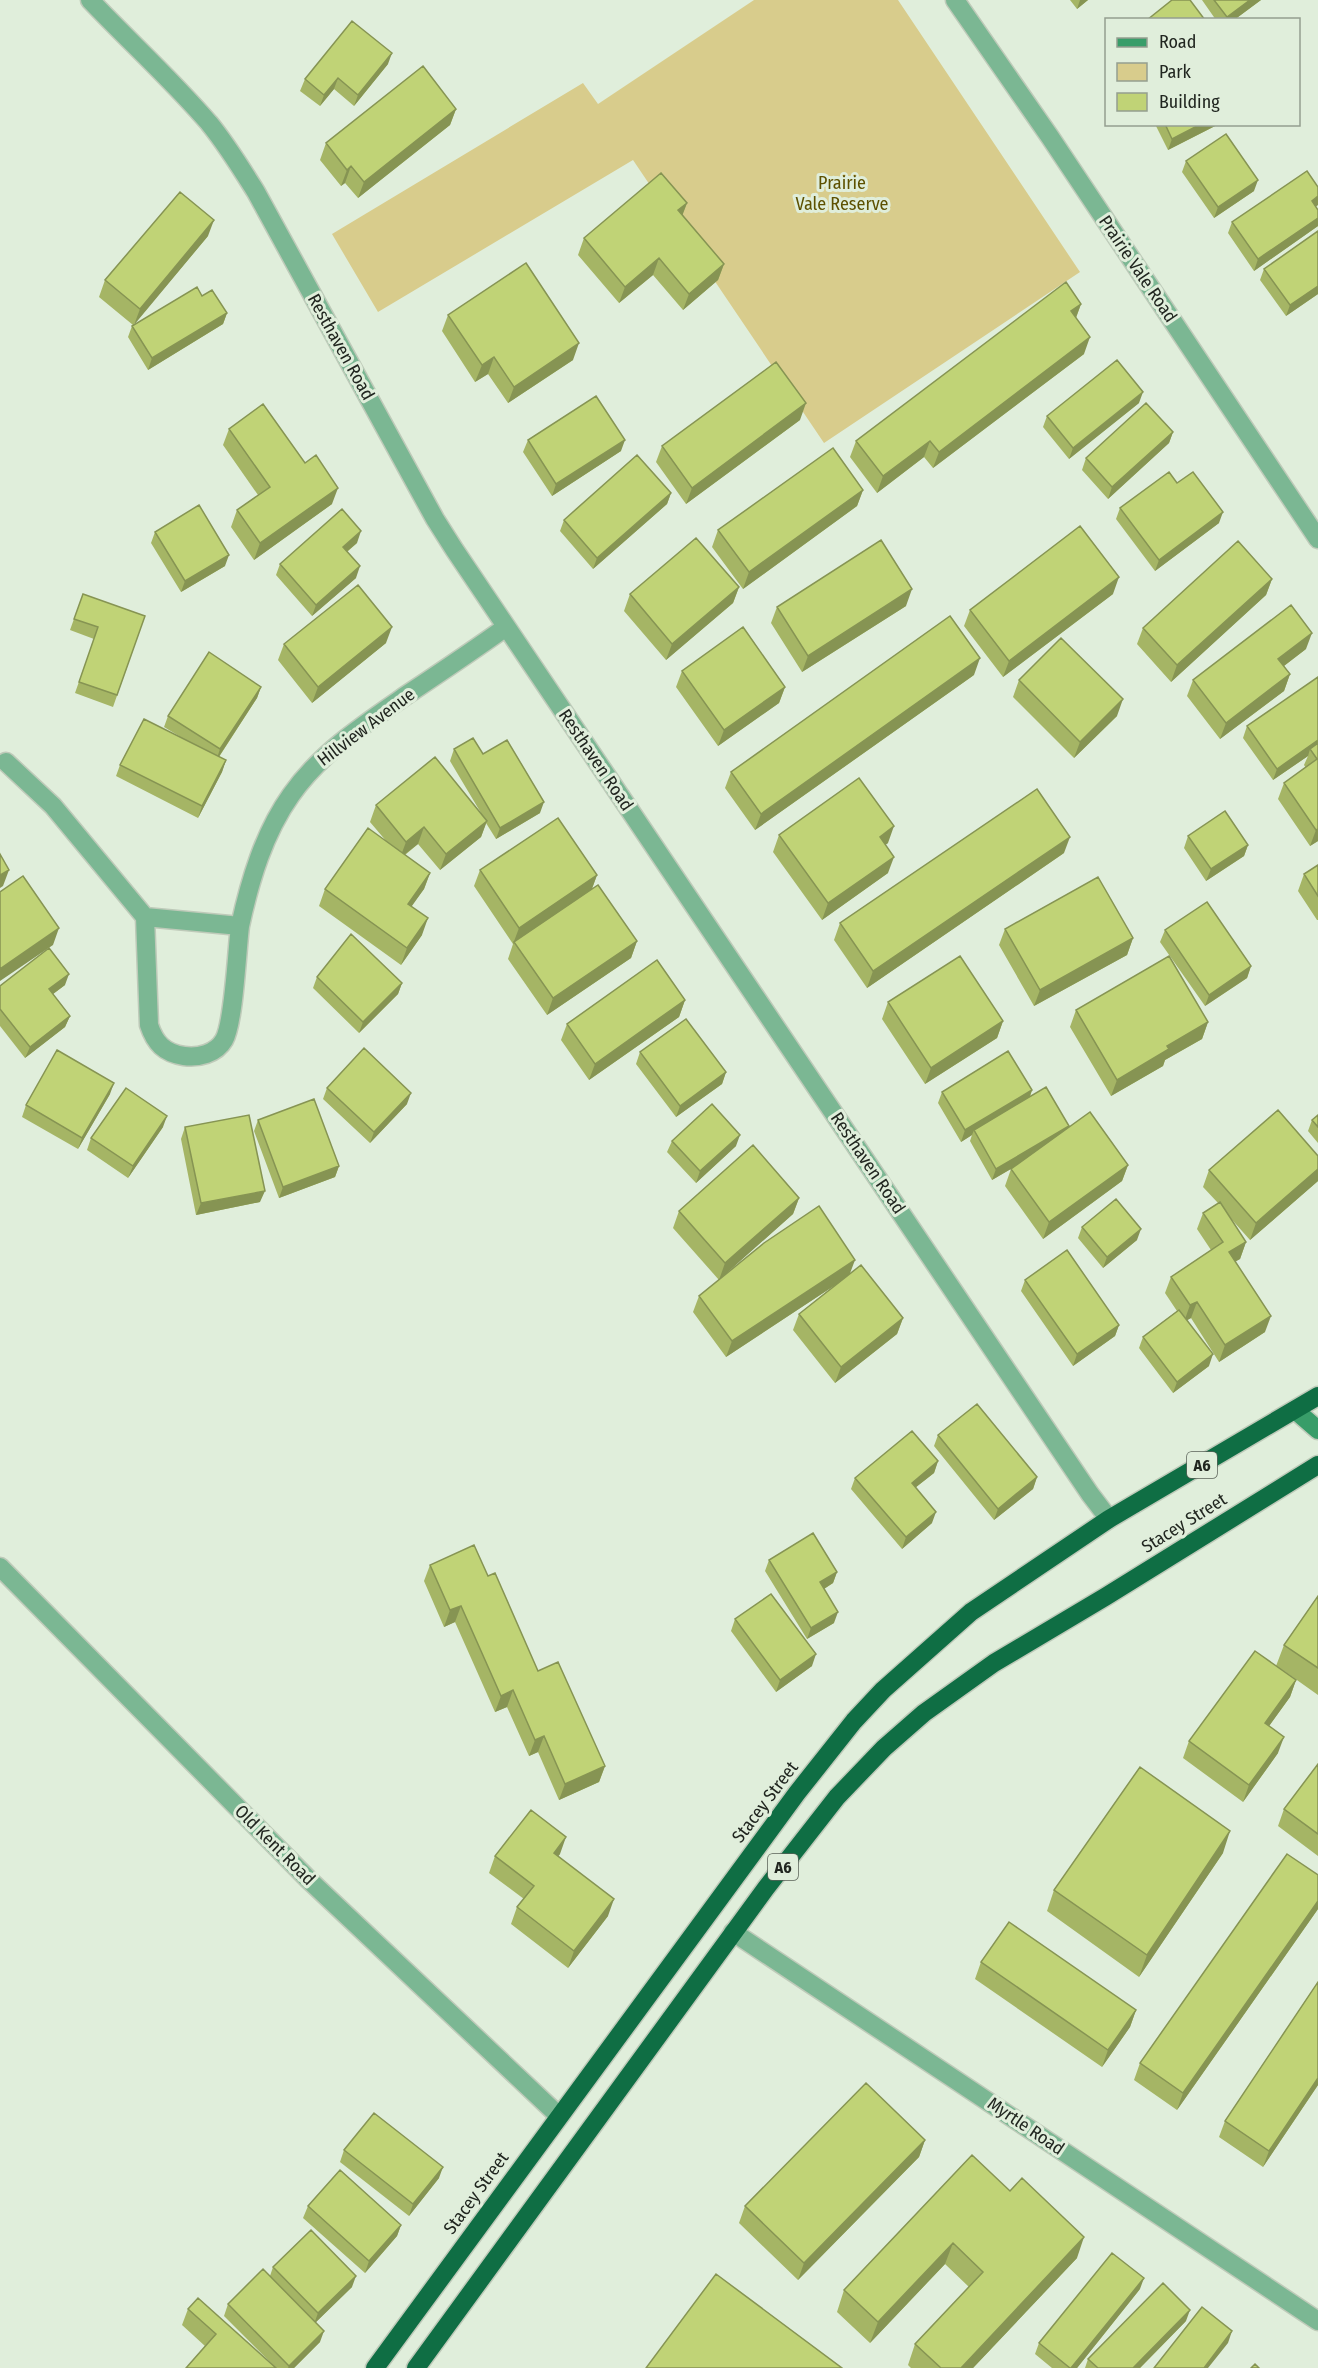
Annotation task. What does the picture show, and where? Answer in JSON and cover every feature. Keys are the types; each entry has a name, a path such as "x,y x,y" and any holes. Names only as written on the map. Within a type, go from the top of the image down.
{"highway":[{"name":"Stacey Street","path":"375,2368 797,1793 854,1721 883,1690 971,1612 1109,1519 1318,1396"},
{"name":"Stacey Street","path":"416,2368 733,1932 837,1797 884,1748 924,1713 994,1662 1105,1597 1318,1465"}],"main road":[{"path":"1295,1410 1318,1430"}],"street":[{"name":"Resthaven Road","path":"90,0 189,102 232,153 256,192 435,519 1109,1519"},
{"name":"Prairie Vale Road","path":"955,0 1050,137 1318,539"},
{"name":"Hillview Avenue","path":"145,917 149,1024 153,1038 162,1049 175,1054 190,1057 206,1055 225,1039 230,1016 240,926 249,883 271,831 291,795 312,769 346,738 506,627"},
{"path":"6,762 53,806 145,917 240,926"},
{"name":"Old Kent Road","path":"0,1567 308,1879 558,2116"},
{"name":"Myrtle Road","path":"733,1932 1318,2321"}],"green space":[{"name":"Prairie Vale Reserve","path":"754,0 898,0 1080,272 824,443 633,160 378,312 332,234 583,83 598,104"}],"building":[{"path":"1172,0 1190,0 1204,18 1150,18"},
{"path":"1214,0 1250,0 1227,17"},
{"path":"352,21 392,53 358,95 338,78 324,95 305,79"},
{"path":"423,66 456,109 364,182 351,166 347,170 326,143"},
{"path":"1166,126 1197,126 1172,139"},
{"path":"1226,134 1258,180 1218,207 1186,161"},
{"path":"1307,171 1318,187 1318,196 1312,201 1318,210 1318,218 1258,259 1232,222"},
{"path":"661,173 687,203 678,210 724,264 689,294 659,258 625,287 584,238"},
{"path":"180,192 214,220 140,309 105,280"},
{"path":"1318,231 1318,286 1290,305 1264,269"},
{"path":"526,263 579,343 514,387 494,357 482,365 448,315"},
{"path":"1066,282 1081,304 1071,311 1090,337 939,452 930,441 883,476 856,441"},
{"path":"197,287 202,296 212,290 227,313 152,358 132,326"},
{"path":"1117,360 1143,392 1073,448 1047,416"},
{"path":"776,362 806,403 692,488 662,446"},
{"path":"596,396 625,440 556,484 528,440"},
{"path":"1146,403 1173,432 1112,487 1086,458"},
{"path":"263,404 305,463 316,455 338,488 260,543 237,510 270,487 229,429"},
{"path":"833,448 863,490 749,572 718,530"},
{"path":"637,455 671,493 597,558 564,520"},
{"path":"1169,472 1177,483 1193,472 1223,512 1159,560 1120,508"},
{"path":"199,505 229,555 185,581 155,532"},
{"path":"342,509 361,531 343,547 360,566 316,605 280,564"},
{"path":"1080,526 1119,577 1009,661 970,610"},
{"path":"696,538 739,587 672,644 630,594"},
{"path":"881,540 912,589 808,656 777,607"},
{"path":"1238,541 1272,579 1177,665 1143,628"},
{"path":"358,585 392,627 318,687 284,644"},
{"path":"83,594 145,616 117,695 79,682 98,627 74,619"},
{"path":"1291,605 1312,633 1278,659 1290,674 1226,723 1193,680"},
{"path":"950,616 980,658 761,814 731,772"},
{"path":"743,627 785,687 724,730 682,671"},
{"path":"1061,638 1123,699 1080,742 1019,680"},
{"path":"209,652 261,687 220,749 168,716"},
{"path":"1318,677 1318,740 1277,769 1247,726"},
{"path":"144,719 226,760 202,806 120,765"},
{"path":"473,738 483,754 507,740 544,802 500,828 454,749"},
{"path":"1318,743 1318,829 1316,830 1284,783 1317,759 1310,749"},
{"path":"435,757 487,821 446,854 424,827 406,842 376,805"},
{"path":"859,778 894,826 880,837 894,857 828,903 779,835"},
{"path":"1037,789 1070,837 873,971 840,923"},
{"path":"1225,811 1248,845 1211,869 1188,836"},
{"path":"558,818 597,875 519,928 480,870"},
{"path":"368,828 430,873 408,904 428,918 407,948 325,889"},
{"path":"0,854 9,870 0,875"},
{"path":"1318,865 1318,896 1304,874"},
{"path":"23,876 59,928 0,969 0,892"},
{"path":"1098,877 1133,938 1040,990 1005,929"},
{"path":"598,885 637,941 553,998 514,942"},
{"path":"1207,902 1251,966 1209,995 1165,930"},
{"path":"351,934 402,983 363,1022 317,977"},
{"path":"49,948 69,974 49,989 70,1016 30,1047 0,1009 0,986"},
{"path":"960,956 1003,1021 931,1068 888,1002"},
{"path":"1169,956 1208,1022 1167,1046 1169,1049 1117,1080 1076,1010"},
{"path":"657,960 685,1000 595,1064 567,1024"},
{"path":"686,1019 726,1072 680,1106 640,1052"},
{"path":"364,1048 411,1093 374,1132 327,1088"},
{"path":"57,1050 114,1083 82,1138 26,1105"},
{"path":"1008,1051 1032,1090 965,1130 942,1092"},
{"path":"1046,1087 1069,1126 996,1169 974,1130"},
{"path":"126,1088 167,1116 133,1166 91,1138"},
{"path":"314,1099 339,1166 283,1187 258,1120"},
{"path":"712,1104 740,1135 700,1171 672,1141"},
{"path":"1278,1110 1318,1156 1318,1169 1256,1223 1209,1170"},
{"path":"1090,1112 1128,1165 1049,1222 1011,1169"},
{"path":"249,1115 265,1191 201,1203 185,1127"},
{"path":"1318,1115 1318,1127 1312,1120"},
{"path":"753,1145 799,1198 725,1263 679,1211"},
{"path":"1116,1199 1141,1229 1107,1257 1082,1227"},
{"path":"1220,1202 1246,1242 1229,1252 1271,1316 1225,1345 1197,1302 1190,1305 1171,1277 1223,1242 1203,1213"},
{"path":"819,1206 855,1260 732,1341 699,1296 764,1243"},
{"path":"1067,1250 1119,1325 1077,1354 1025,1280"},
{"path":"861,1265 903,1318 841,1367 799,1314"},
{"path":"1179,1310 1213,1354 1177,1382 1143,1337"},
{"path":"977,1404 1037,1477 998,1509 938,1435"},
{"path":"912,1431 938,1461 912,1483 936,1512 906,1537 855,1478"},
{"path":"813,1533 837,1572 820,1582 838,1612 811,1628 769,1560"},
{"path":"474,1545 488,1576 495,1573 538,1671 558,1662 605,1766 565,1784 544,1736 535,1740 513,1690 501,1696 461,1606 450,1610 430,1565"},
{"path":"771,1594 816,1654 780,1680 735,1619"},
{"path":"1318,1596 1318,1668 1284,1645"},
{"path":"1255,1651 1296,1680 1265,1723 1284,1737 1249,1785 1189,1741"},
{"path":"1318,1764 1318,1834 1284,1809"},
{"path":"1140,1767 1230,1831 1147,1955 1054,1890"},
{"path":"531,1810 566,1837 554,1853 614,1899 574,1951 517,1907 534,1886 495,1856"},
{"path":"1287,1854 1318,1875 1318,1901 1183,2093 1140,2063"},
{"path":"1009,1922 1136,2010 1108,2050 981,1962"},
{"path":"1318,1982 1318,2078 1269,2151 1225,2121"},
{"path":"866,2083 925,2140 804,2263 745,2206"},
{"path":"374,2113 443,2167 413,2204 344,2150"},
{"path":"972,2155 1010,2191 1022,2178 1084,2237 961,2368 941,2368 915,2344 983,2272 953,2243 878,2322 844,2290"},
{"path":"340,2170 401,2225 369,2261 308,2206"},
{"path":"311,2230 356,2276 318,2313 273,2267"},
{"path":"1112,2253 1144,2278 1070,2368 1039,2343"},
{"path":"263,2269 324,2331 289,2366 228,2304"},
{"path":"716,2274 842,2368 646,2368"},
{"path":"1163,2283 1190,2310 1133,2368 1098,2368 1088,2359"},
{"path":"198,2298 276,2368 186,2368 216,2334 188,2309"},
{"path":"1202,2307 1232,2331 1204,2368 1154,2368"}]}
